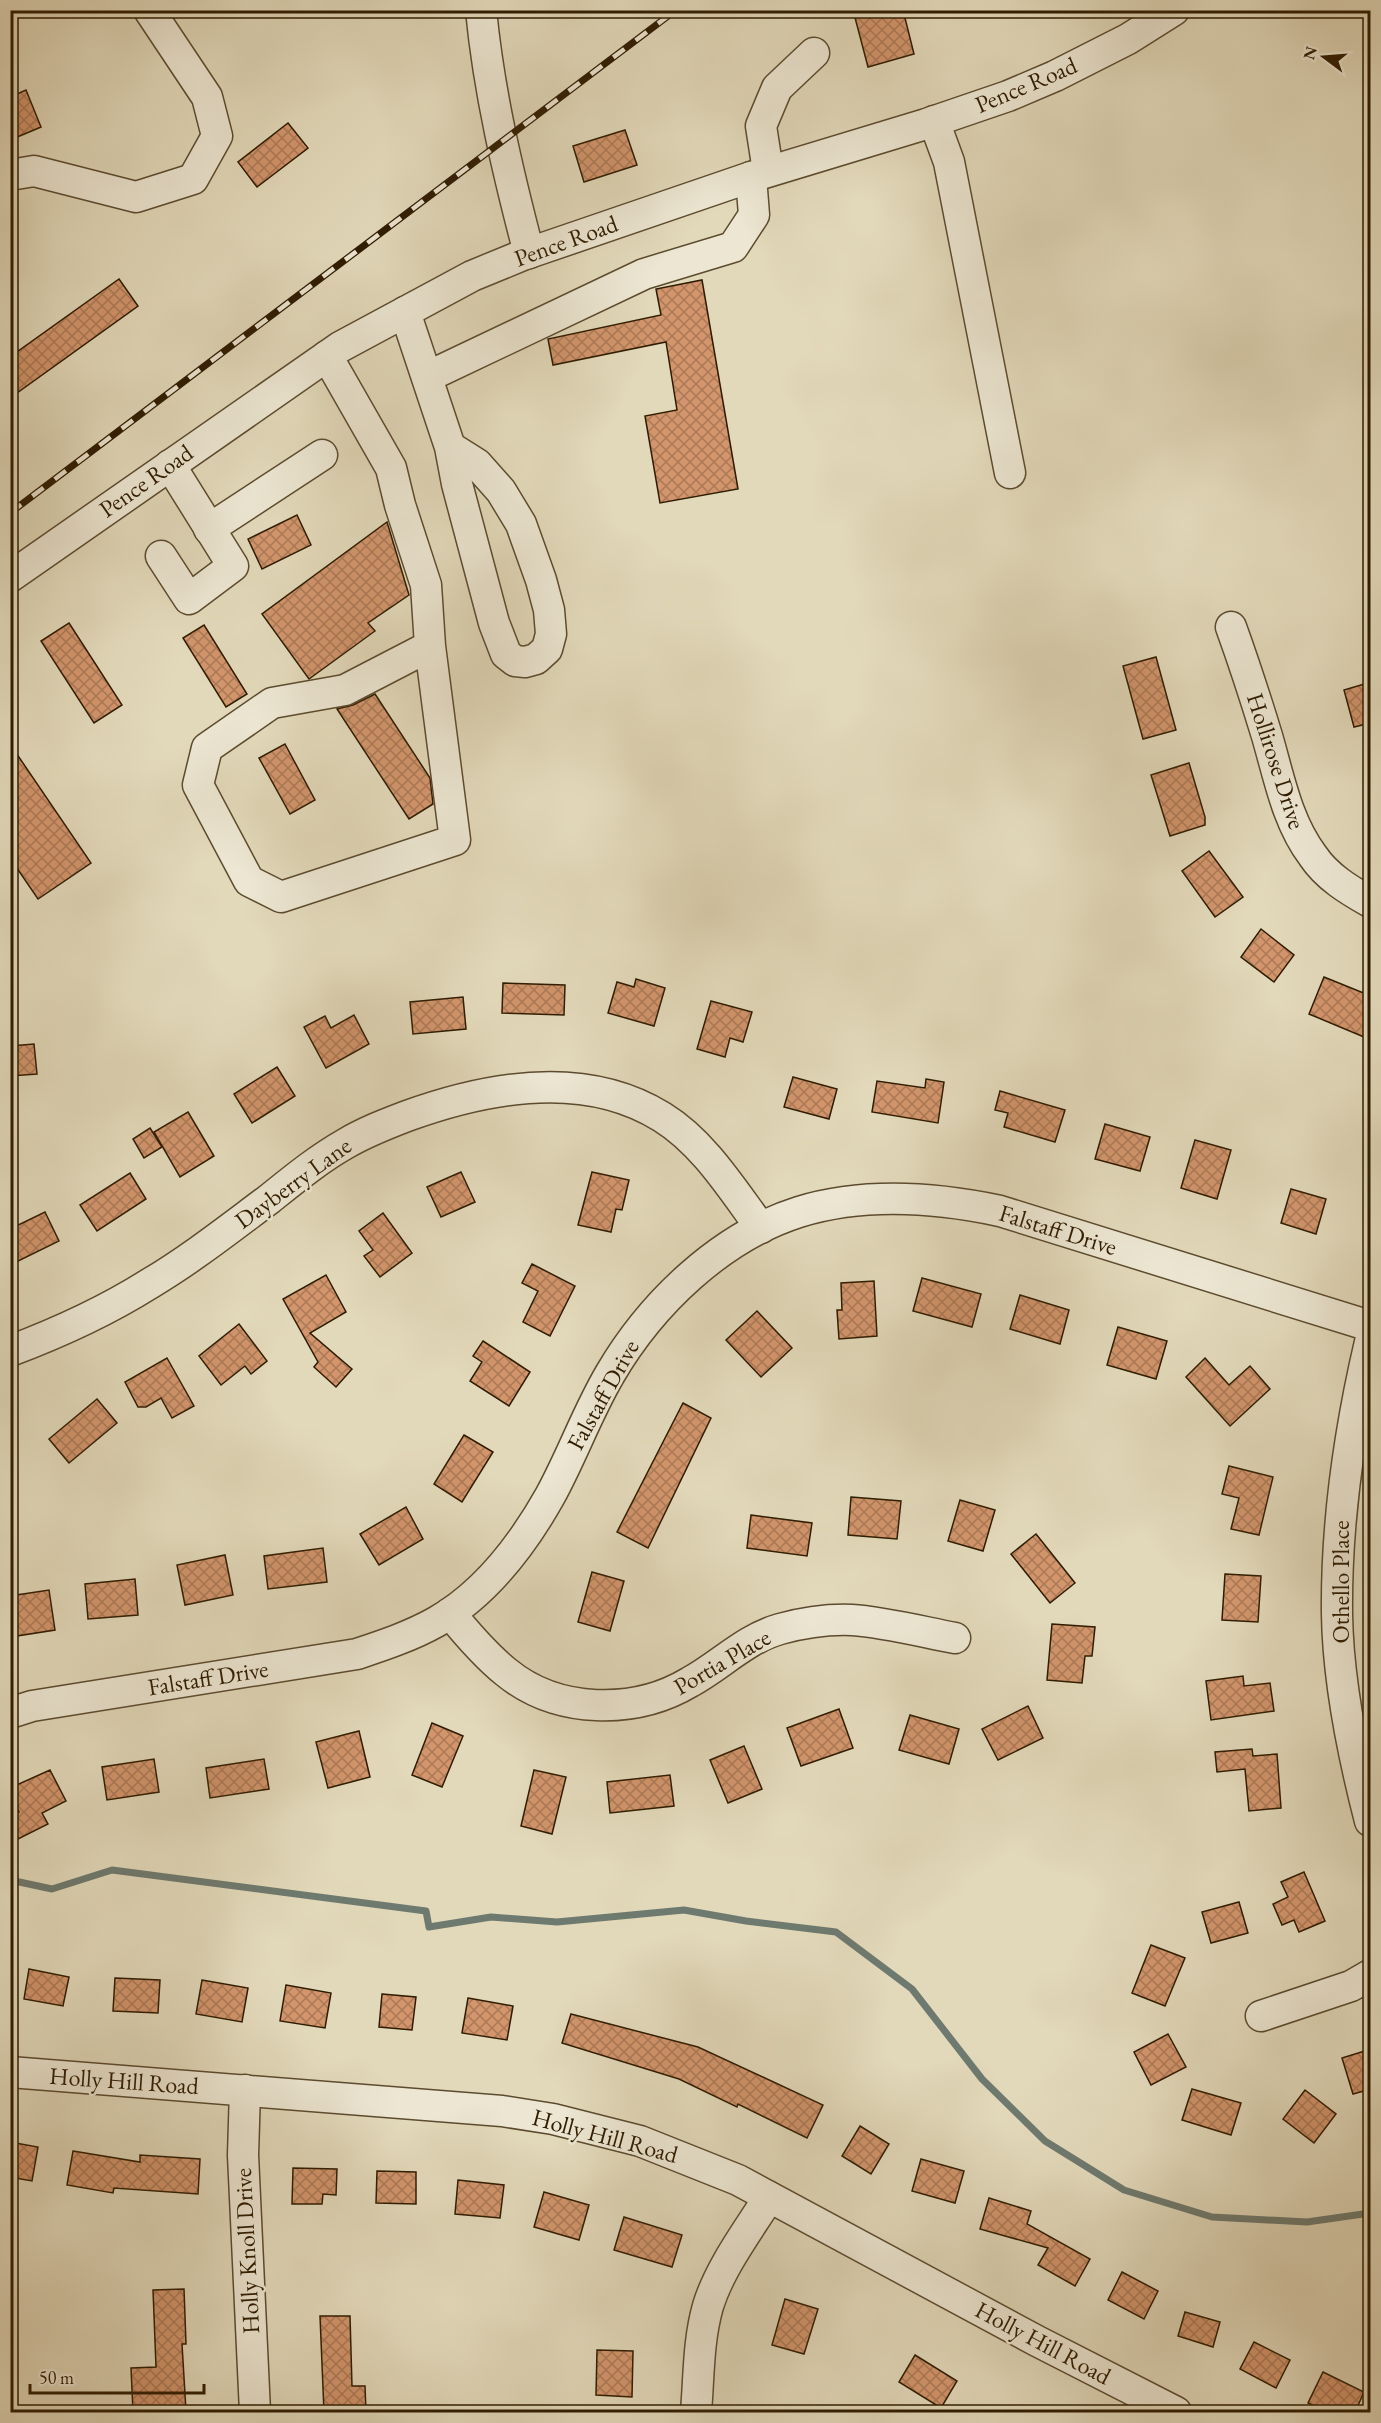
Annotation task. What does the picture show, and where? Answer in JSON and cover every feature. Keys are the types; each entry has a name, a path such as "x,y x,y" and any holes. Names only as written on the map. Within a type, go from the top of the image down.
{"street":[{"path":"10,176 34,171 136,197 193,179 217,136 207,97 149,10"},
{"path":"481,10 485,52 501,144 529,253"},
{"name":"Pence Road","path":"10,577 327,356 472,276 529,253 760,174 1008,96 1055,76 1128,39 1174,10"},
{"path":"427,378 644,274 733,247 754,215 760,174 761,126 777,88 814,53"},
{"path":"934,121 950,162 1010,473"},
{"path":"405,312 450,447 456,484 488,600 506,654 515,661 525,662 536,659 547,649 551,634 549,610 522,524 501,491 477,464 450,447"},
{"path":"327,356 391,468 400,505 426,585 430,646 455,840 281,897 249,881 198,785 207,748 272,703 345,690 430,646"},
{"path":"209,529 322,455"},
{"path":"161,556 189,599 233,567 170,465"},
{"name":"Hollirose Drive","path":"1231,627 1255,696 1288,808 1301,839 1314,858 1331,876 1371,902"},
{"name":"Dayberry Lane","path":"10,1352 81,1322 148,1285 209,1245 319,1160 346,1143 375,1128 442,1103 491,1092 525,1088 562,1088 596,1092 631,1101 663,1118 690,1140 716,1167 761,1228"},
{"name":"Falstaff Drive","path":"10,1713 32,1706 357,1654 400,1640 450,1613 476,1592 526,1536 550,1495 609,1375 630,1343 659,1307 688,1278 729,1246 761,1228 798,1213 877,1199 918,1198 963,1203 1000,1211 1371,1326"},
{"name":"Othello Place","path":"1371,1342 1347,1459 1340,1516 1337,1615 1342,1677 1355,1762 1371,1821"},
{"name":"Portia Place","path":"450,1613 480,1648 507,1673 526,1686 571,1702 603,1706 631,1704 658,1697 690,1682 734,1651 758,1638 778,1630 804,1624 852,1620 955,1638"},
{"path":"1261,2016 1351,1986 1371,1975"},
{"name":"Holly Hill Road","path":"10,2072 491,2109 553,2119 640,2141 738,2180 1037,2341 1176,2412"},
{"name":"Holly Knoll Drive","path":"244,2090 243,2155 255,2412"},
{"path":"696,2412 702,2335 709,2304 728,2265 769,2197"}],"building":[{"path":"853,10 903,10 914,54 868,67"},
{"path":"26,90 41,127 10,140 10,97"},
{"path":"288,123 308,148 257,187 238,162"},
{"path":"625,130 637,165 584,182 573,146"},
{"path":"119,279 138,306 10,398 10,357"},
{"path":"702,280 738,489 660,503 645,416 677,410 666,342 553,365 548,339 661,315 656,289"},
{"path":"297,515 311,545 262,569 248,539"},
{"path":"387,522 409,595 368,623 375,631 309,679 262,614"},
{"path":"69,623 122,705 94,723 41,641"},
{"path":"204,625 247,694 226,707 183,638"},
{"path":"1156,657 1176,730 1143,739 1123,666"},
{"path":"1371,682 1371,723 1354,727 1344,690"},
{"path":"375,694 430,778 433,804 409,819 337,709 353,705"},
{"path":"10,744 91,863 38,899 10,858"},
{"path":"285,744 315,800 290,814 259,758"},
{"path":"1189,763 1205,817 1205,825 1170,836 1151,775"},
{"path":"1209,851 1243,897 1215,917 1182,871"},
{"path":"1261,929 1294,955 1274,982 1241,957"},
{"path":"1324,977 1371,996 1371,1023 1364,1037 1309,1014"},
{"path":"636,979 665,988 654,1026 608,1013 617,982 634,987"},
{"path":"503,983 565,985 564,1015 502,1013"},
{"path":"463,997 466,1029 413,1034 410,1002"},
{"path":"711,1001 752,1012 743,1042 730,1038 725,1057 697,1049"},
{"path":"354,1015 369,1044 326,1068 304,1027 325,1016 331,1028"},
{"path":"34,1044 37,1074 10,1076 10,1046"},
{"path":"277,1067 295,1096 252,1123 234,1094"},
{"path":"793,1077 837,1089 829,1119 784,1107"},
{"path":"926,1079 944,1082 938,1123 872,1112 877,1081 925,1088"},
{"path":"1000,1091 1065,1110 1055,1142 1004,1127 1008,1113 995,1110"},
{"path":"188,1112 214,1156 180,1177 154,1132"},
{"path":"1105,1124 1150,1137 1140,1171 1095,1159"},
{"path":"150,1128 162,1147 144,1158 133,1139"},
{"path":"1195,1140 1231,1150 1217,1199 1181,1188"},
{"path":"461,1172 475,1202 441,1217 427,1187"},
{"path":"592,1172 629,1180 622,1210 616,1209 611,1232 578,1225"},
{"path":"130,1173 146,1199 97,1231 80,1205"},
{"path":"1291,1189 1326,1199 1316,1234 1281,1223"},
{"path":"45,1212 59,1241 10,1265 10,1229"},
{"path":"383,1213 412,1253 380,1277 364,1256 373,1250 359,1231"},
{"path":"532,1264 575,1286 550,1336 523,1322 538,1291 522,1283"},
{"path":"326,1275 346,1312 310,1333 352,1369 336,1387 314,1367 318,1362 283,1299"},
{"path":"922,1278 981,1294 972,1327 913,1311"},
{"path":"874,1281 877,1336 839,1339 837,1310 842,1310 841,1283"},
{"path":"1020,1295 1069,1310 1060,1344 1010,1329"},
{"path":"757,1311 792,1348 761,1377 726,1340"},
{"path":"239,1324 267,1361 251,1374 245,1366 221,1385 199,1356"},
{"path":"1118,1327 1167,1341 1156,1379 1107,1365"},
{"path":"483,1341 530,1372 509,1406 470,1381 482,1362 473,1356"},
{"path":"167,1358 194,1406 172,1418 161,1398 146,1407 138,1407 125,1382"},
{"path":"1205,1358 1229,1385 1250,1366 1270,1389 1230,1426 1186,1377"},
{"path":"97,1399 117,1423 69,1463 49,1439"},
{"path":"683,1403 711,1418 648,1548 617,1532"},
{"path":"464,1435 493,1452 462,1502 434,1484"},
{"path":"1229,1466 1273,1477 1259,1535 1231,1529 1239,1498 1222,1494"},
{"path":"851,1497 901,1501 897,1539 848,1535"},
{"path":"960,1500 995,1510 983,1551 948,1541"},
{"path":"406,1507 423,1539 379,1565 360,1534"},
{"path":"751,1515 812,1523 807,1556 747,1548"},
{"path":"1036,1534 1075,1583 1050,1603 1011,1554"},
{"path":"323,1548 327,1582 268,1589 264,1556"},
{"path":"225,1555 233,1595 185,1605 177,1565"},
{"path":"592,1572 624,1581 610,1631 578,1622"},
{"path":"1225,1574 1261,1576 1258,1622 1222,1620"},
{"path":"135,1579 138,1615 88,1619 85,1584"},
{"path":"49,1590 55,1630 10,1637 10,1596"},
{"path":"1052,1624 1095,1627 1092,1656 1085,1656 1082,1683 1047,1680"},
{"path":"1243,1676 1244,1686 1270,1683 1274,1711 1211,1720 1206,1681"},
{"path":"1028,1706 1043,1738 998,1760 982,1729"},
{"path":"839,1709 853,1748 801,1766 787,1728"},
{"path":"910,1715 959,1729 949,1764 899,1750"},
{"path":"432,1723 463,1736 442,1787 412,1775"},
{"path":"359,1731 370,1777 328,1788 316,1742"},
{"path":"744,1746 762,1789 728,1803 710,1760"},
{"path":"1252,1749 1253,1756 1277,1754 1281,1808 1249,1811 1245,1769 1217,1772 1215,1752"},
{"path":"154,1759 159,1792 107,1800 102,1767"},
{"path":"264,1759 269,1789 210,1798 206,1768"},
{"path":"50,1770 66,1801 42,1813 48,1824 10,1843 10,1816 19,1812 10,1794 10,1788"},
{"path":"534,1770 566,1777 552,1834 521,1826"},
{"path":"670,1775 674,1806 610,1813 607,1782"},
{"path":"1304,1872 1325,1921 1299,1932 1294,1920 1282,1925 1273,1904 1288,1897 1281,1882"},
{"path":"1239,1902 1248,1933 1211,1943 1202,1912"},
{"path":"1151,1945 1185,1958 1165,2006 1132,1993"},
{"path":"29,1969 69,1977 63,2006 24,1999"},
{"path":"115,1978 160,1980 158,2013 113,2011"},
{"path":"202,1980 248,1988 242,2022 196,2014"},
{"path":"286,1985 331,1993 325,2028 280,2021"},
{"path":"382,1994 416,1997 412,2030 379,2027"},
{"path":"468,1998 513,2006 507,2040 462,2033"},
{"path":"571,2014 698,2047 823,2105 807,2138 738,2104 737,2107 679,2079 562,2043"},
{"path":"1168,2034 1186,2067 1151,2085 1134,2052"},
{"path":"1371,2049 1371,2089 1353,2094 1342,2058"},
{"path":"1192,2089 1241,2103 1231,2135 1182,2120"},
{"path":"1305,2090 1336,2114 1314,2143 1283,2119"},
{"path":"860,2126 889,2144 871,2174 842,2156"},
{"path":"10,2142 38,2147 32,2181 10,2177"},
{"path":"73,2151 140,2162 140,2155 200,2159 198,2194 114,2188 113,2193 67,2185"},
{"path":"921,2159 964,2171 955,2203 912,2191"},
{"path":"293,2168 337,2169 336,2195 323,2194 322,2204 292,2204"},
{"path":"377,2171 416,2172 416,2204 376,2203"},
{"path":"458,2180 504,2185 500,2218 455,2214"},
{"path":"544,2192 589,2205 579,2240 534,2227"},
{"path":"989,2198 1031,2211 1027,2224 1090,2259 1075,2286 1038,2265 1048,2248 980,2229"},
{"path":"624,2217 682,2235 672,2267 614,2250"},
{"path":"1122,2272 1158,2291 1144,2319 1108,2300"},
{"path":"184,2289 186,2344 182,2344 186,2411 133,2412 131,2368 156,2367 153,2290"},
{"path":"785,2299 818,2309 804,2354 772,2345"},
{"path":"1185,2312 1220,2322 1213,2347 1178,2336"},
{"path":"320,2316 350,2316 352,2386 365,2386 366,2412 324,2412"},
{"path":"1254,2342 1290,2360 1276,2388 1240,2369"},
{"path":"597,2350 633,2351 632,2397 596,2395"},
{"path":"915,2355 957,2381 941,2408 899,2382"},
{"path":"1323,2372 1364,2392 1355,2412 1326,2412 1308,2403"}],"waterway":[{"path":"10,1880 52,1889 112,1870 426,1911 429,1927 491,1917 557,1922 684,1910 746,1921 836,1932 912,1989 982,2079 1045,2141 1124,2190 1212,2217 1307,2222 1370,2213"}],"railway":[{"path":"10,513 676,10"}]}
